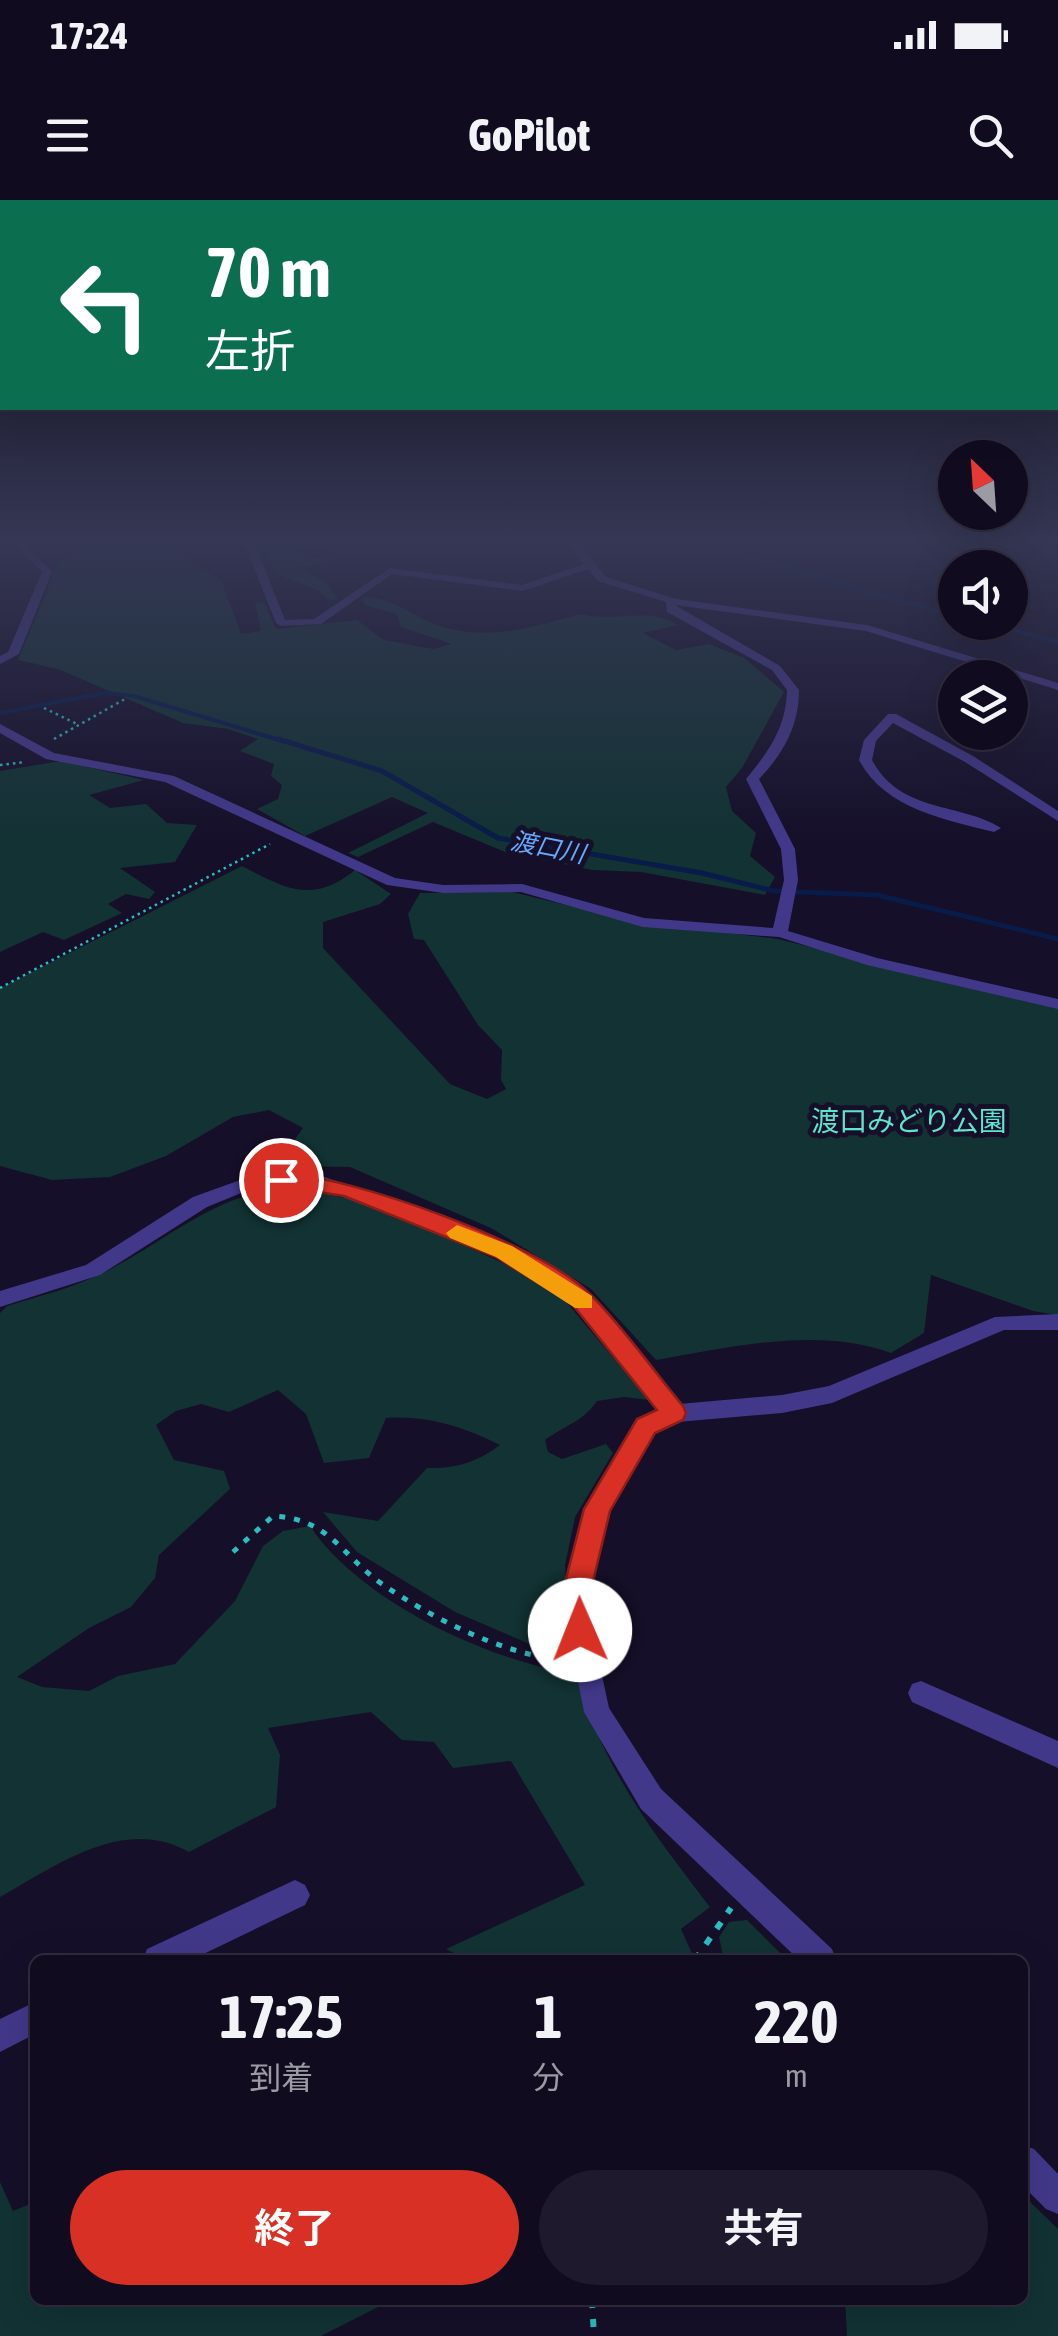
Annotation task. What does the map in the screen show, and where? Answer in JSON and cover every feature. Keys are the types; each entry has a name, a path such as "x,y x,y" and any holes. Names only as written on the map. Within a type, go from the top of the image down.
{"street":[{"path":"0,661 13,654 18,642"},
{"path":"730,642 789,682 790,719 774,756 752,779 788,849 789,888 780,933"},
{"path":"908,642 1058,687"},
{"path":"994,828 916,806 876,782 866,752 871,737 892,718 969,759 1058,817"},
{"path":"0,728 50,756 169,779 392,882 417,888 522,888 643,922 780,933 873,962 1058,1004"},
{"path":"0,1299 93,1270 200,1202 243,1185 281,1180 318,1182 504,1251 580,1298 674,1413"},
{"path":"816,1955 651,1799 597,1712 574,1602 597,1509 646,1426 674,1413 782,1404 832,1394 1002,1322 1058,1322"},
{"path":"921,1693 1058,1755"},
{"path":"169,1955 295,1895"},
{"path":"0,2036 30,2020"},
{"path":"1028,2168 1058,2197"}],"path":[{"path":"36,748 125,698"},
{"path":"44,708 79,724"},
{"path":"0,988 288,835"},
{"path":"233,1552 273,1516 296,1516 318,1523 373,1577 436,1615 553,1660 586,1658"},
{"path":"699,1955 744,1888"},
{"path":"592,2305 594,2336"}],"green space":[{"path":"26,642 393,642 433,649 452,644 445,642 660,642 676,650 709,644 744,658 784,692 742,768 726,787 732,811 756,833 750,856 775,877 765,895 641,872 592,870 505,852 433,822 358,857 348,853 428,813 392,797 305,836 257,809 278,799 282,785 271,776 274,764 240,751 258,739 228,729 183,723 58,669 18,660"},
{"path":"61,761 144,780 89,795 110,808 146,804 167,823 197,825 175,862 120,868 155,892 149,899 126,894 108,904 122,913 64,940 43,932 0,952 0,771"},
{"name":"渡口みどり公園","path":"242,866 285,886 312,890 340,881 355,870 391,894 380,904 323,922 323,948 450,1084 487,1099 506,1089 501,1080 502,1050 478,1025 424,940 414,939 408,914 420,893 512,892 642,923 778,939 1058,1008 1058,1315 1033,1311 931,1275 924,1333 891,1353 863,1345 805,1340 744,1345 656,1360 591,1289 493,1229 350,1167 276,1166 303,1128 269,1110 233,1117 166,1156 110,1177 52,1180 0,1166 0,988"},
{"path":"293,1187 372,1204 552,1285 649,1400 624,1397 597,1401 580,1418 545,1440 548,1452 562,1459 606,1444 613,1453 575,1517 565,1565 569,1644 539,1648 455,1612 357,1552 323,1512 378,1521 427,1468 466,1463 500,1445 445,1424 416,1418 386,1418 369,1458 324,1463 306,1414 278,1390 229,1412 201,1404 176,1411 156,1425 174,1460 224,1471 230,1489 159,1555 155,1578 131,1607 89,1628 17,1677 42,1687 89,1691 118,1676 175,1664 235,1601 263,1546 283,1531 310,1526 361,1579 430,1624 506,1656 578,1674 599,1737 614,1767 650,1825 710,1907 681,1929 693,1955 457,1955 446,1949 585,1885 511,1761 453,1768 434,1742 402,1740 371,1712 268,1728 280,1755 276,1807 189,1852 165,1842 116,1842 68,1859 0,1897 0,1313 7,1306 103,1273 217,1207 266,1190"},
{"path":"747,1920 782,1955 723,1955 719,1937 729,1922"},
{"path":"0,2182 13,2211 30,2204 30,2305 382,2305 321,2336 0,2336"},
{"path":"1028,2200 1058,2229 1058,2336 847,2336 845,2305 1028,2305"}],"waterway":[{"name":"渡口川","path":"0,713 104,693 134,696 286,742"},
{"name":"渡口川","path":"278,739 382,771 498,838 702,873 774,891 877,895 1058,939"}],"slow traffic":[{"path":"457,1233 504,1251 583,1302"}],"route":[{"path":"281,1180 318,1182 351,1190 504,1251 580,1298 674,1413 646,1426 597,1509 574,1602 580,1630"}]}
